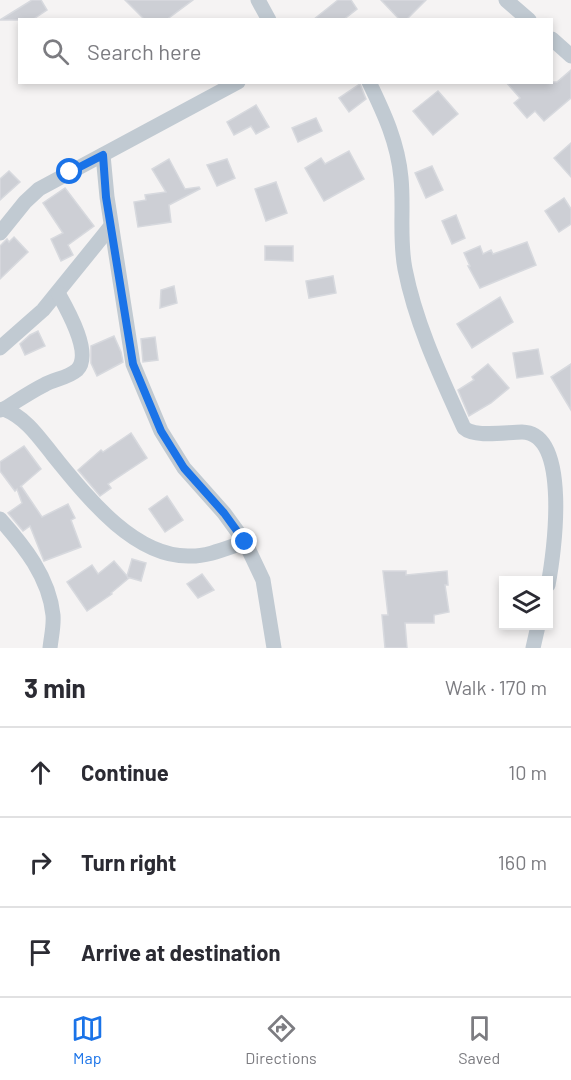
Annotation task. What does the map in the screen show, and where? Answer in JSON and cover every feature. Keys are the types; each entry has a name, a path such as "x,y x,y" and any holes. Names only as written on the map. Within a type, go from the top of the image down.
{"street":[{"path":"258,0 268,18"},
{"path":"507,0 527,18"},
{"path":"553,40 571,56"},
{"path":"0,233 25,202 39,189 234,84"},
{"path":"370,84 397,149 401,178 401,250 410,291 438,370 464,428 473,433 525,432 538,437 549,453 555,479 556,526 550,576"},
{"path":"103,155 111,226 133,364 161,431 184,468 224,513 245,542 263,580 274,648"},
{"path":"0,348 30,323 58,293 111,226"},
{"path":"2,410 46,384 64,378 81,365 83,358 81,345 72,318 58,293"},
{"path":"2,410 16,414 33,429 91,500 115,524 138,540 170,554 189,556 208,554 245,542"},
{"path":"0,519 23,544 39,570 53,615 50,648"},
{"path":"533,648 537,630"}],"building":[{"path":"32,0 41,0 47,10 35,18 0,20"},
{"path":"125,0 193,0 169,18 143,18"},
{"path":"338,0 351,0 357,9 346,18 316,18"},
{"path":"381,0 426,0 408,18 398,18"},
{"path":"571,70 571,98 544,121 535,111 527,118 514,103 520,98 508,84 553,84"},
{"path":"360,84 366,99 349,112 339,98"},
{"path":"438,91 458,114 433,135 413,111"},
{"path":"256,105 269,127 256,134 251,126 234,135 227,122"},
{"path":"316,118 322,131 298,142 292,128"},
{"path":"571,143 571,177 554,158"},
{"path":"349,151 364,179 324,201 305,168 321,158 325,164"},
{"path":"169,159 185,189 199,187 200,189 169,205 171,222 138,227 134,202 146,200 145,195 166,192 152,169"},
{"path":"227,159 235,178 217,186 207,165"},
{"path":"432,166 443,190 426,198 415,173"},
{"path":"9,171 20,182 0,200 0,179"},
{"path":"276,182 287,213 266,221 255,189"},
{"path":"65,188 94,226 68,245 73,255 61,261 51,239 63,233 43,203"},
{"path":"564,198 571,209 571,224 559,232 545,211"},
{"path":"456,215 465,238 452,244 442,221"},
{"path":"14,237 28,252 0,279 0,246 7,239 9,242"},
{"path":"527,242 536,265 480,288 464,253 480,246 483,254 491,250 493,254"},
{"path":"265,246 293,246 293,261 265,260"},
{"path":"333,276 336,293 309,298 306,281"},
{"path":"174,286 177,303 160,308 161,290"},
{"path":"500,297 513,322 472,348 457,324"},
{"path":"38,331 45,346 25,355 20,344"},
{"path":"114,336 123,362 97,376 91,363 91,346"},
{"path":"155,337 158,360 143,362 141,339"},
{"path":"538,349 543,374 517,378 513,353"},
{"path":"488,364 509,388 491,403 469,416 458,390 474,380 472,377"},
{"path":"571,364 571,410 551,377"},
{"path":"131,433 147,458 108,484 111,488 100,496 78,470 101,450 103,452"},
{"path":"24,446 41,469 21,486 42,517 68,504 75,518 71,520 81,547 44,561 30,526 23,531 8,513 22,503 17,489 15,491 0,471 0,462"},
{"path":"167,496 183,520 165,532 149,509"},
{"path":"132,559 146,563 141,581 127,577 129,578 112,594 87,611 67,582 92,565 98,574 114,561 127,576"},
{"path":"383,571 406,571 406,575 447,571 448,585 445,585 449,612 434,615 434,623 405,623 407,648 385,648 382,615 388,615"},
{"path":"202,574 214,590 198,598 187,584"}],"route":[{"path":"70,172 103,155 106,197 133,364 161,431 184,468 224,513 245,542"}]}
